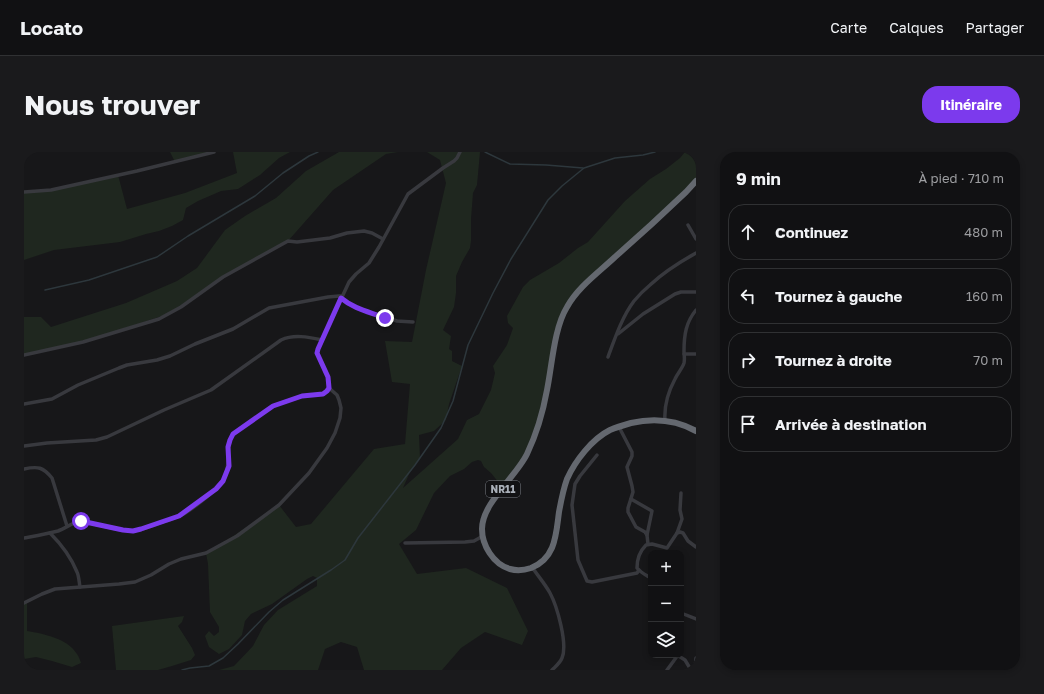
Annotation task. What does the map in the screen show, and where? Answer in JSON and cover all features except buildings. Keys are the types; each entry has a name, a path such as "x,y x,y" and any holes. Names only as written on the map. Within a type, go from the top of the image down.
{"highway":[{"name":"NR11","path":"696,181 681,197 590,280 573,298 566,309 560,325 539,425 528,453 486,512 482,528 483,540 487,549 492,557 500,564 510,569 518,570 532,567 539,564 546,558 554,544 558,529 563,489 568,477 579,457 591,444 609,431 641,421 652,420 685,426 696,431"}],"street":[{"path":"24,192 51,190 137,172 214,152"},
{"path":"24,603 56,589 135,582 181,559 206,553 218,548 279,505 309,473 327,448 335,433 340,418 341,408 339,400 337,395 329,388 328,377 317,353 349,282 369,263 384,239 408,194 454,161 460,152"},
{"path":"688,225 696,239"},
{"path":"24,355 83,342 159,318 181,307 223,277 288,241 298,242 330,238 348,233 364,231 384,239"},
{"path":"608,357 621,324 634,301 662,274 696,253"},
{"path":"617,334 643,314 675,294 682,292 696,292"},
{"path":"24,404 52,399 78,385 123,366 157,360 170,356 233,329 269,308 336,296 342,297 347,303 360,309 397,321 413,322"},
{"path":"664,421 664,410 670,388 683,365 686,329 689,319 696,310"},
{"path":"24,446 96,440 107,437 211,390 285,338 298,336 322,340"},
{"path":"684,354 696,354"},
{"path":"24,538 50,533 81,521 133,531 179,516 216,489 223,481 229,466 228,447 233,434 273,406 302,396 323,394 329,388"},
{"path":"619,427 632,452 632,456 627,466 633,492 628,512 636,527 645,532 648,544"},
{"path":"597,455 575,484 572,505 578,560 587,581 592,582 637,573 638,570"},
{"path":"24,469 34,467 39,468 44,470 52,478 67,526"},
{"path":"648,576 637,568 640,552 644,546 648,544 667,548 677,533 682,519 680,510 681,493"},
{"path":"631,499 652,511 646,535"},
{"path":"677,533 682,532 688,541 696,547"},
{"path":"50,533 59,542 68,555 77,572 80,587"},
{"path":"405,543 465,542 474,541 483,536"},
{"path":"532,567 550,594 562,629 564,642 563,653 560,662 552,670"},
{"path":"684,614 696,619"},
{"path":"667,670 675,658"},
{"path":"682,658 692,670"},
{"path":"695,670 696,658"}],"shaded area":[{"path":"170,152 214,152 175,162"},
{"path":"233,152 290,152 279,158 260,175 238,189 221,191 186,208 183,220 172,226 120,242 54,250 24,260 24,192 41,192 118,175 127,209 185,193 237,173"},
{"path":"339,152 398,152 386,154 333,190 288,241 223,277 168,314 83,342 24,355 24,317 41,317 51,327 126,303 177,281 197,268 225,230 245,216 276,198 306,171"},
{"path":"427,152 480,152 477,185 473,193 470,248 456,276 454,307 443,330 451,336 449,349 452,351 452,361 462,366 449,404 446,420 434,431 419,435 420,458 410,472 403,488 458,439 467,420 479,414 491,390 495,373 493,366 507,345 513,328 508,323 507,316 523,287 530,280 559,263 588,242 625,201 650,179 666,169 685,152 696,152 696,181 581,289 560,325 547,392 528,453 503,488 484,467 481,461 478,460 472,462 464,469 450,476 434,493 416,530 399,544 417,574 466,568 507,588 528,631 522,645 485,632 461,648 442,670 364,670 357,647 341,642 325,649 318,670 219,670 234,666 253,646 264,625 278,610 317,586 317,578 313,576 307,579 272,604 251,614 245,621 242,635 229,649 219,654 209,647 205,636 209,631 214,636 219,632 219,627 210,612 208,564 206,553 279,505 296,527 311,524 374,449 405,444 410,384 392,382 385,341 412,342 426,270 446,183 440,160"},
{"path":"27,602 27,631 61,640 73,649 79,657 81,663 72,667 36,657 24,659 24,603"},
{"path":"184,616 182,622 178,626 195,655 191,660 158,670 116,670 112,626"}],"waterway":[{"path":"45,290 89,280 157,257 188,236 255,196 283,173 309,156 318,152"},
{"path":"485,152 510,164 583,168"},
{"path":"182,670 209,666 223,658 283,600 345,560 358,538 415,465 441,428 453,401 468,345 511,259 548,200 584,168 615,158 655,152"}],"route":[{"path":"81,521 133,531 179,516 188,510 216,489 223,481 229,466 228,447 233,434 273,406 302,396 323,394 327,391 329,388 328,377 317,353 341,298 347,303 360,309 385,318"}]}
